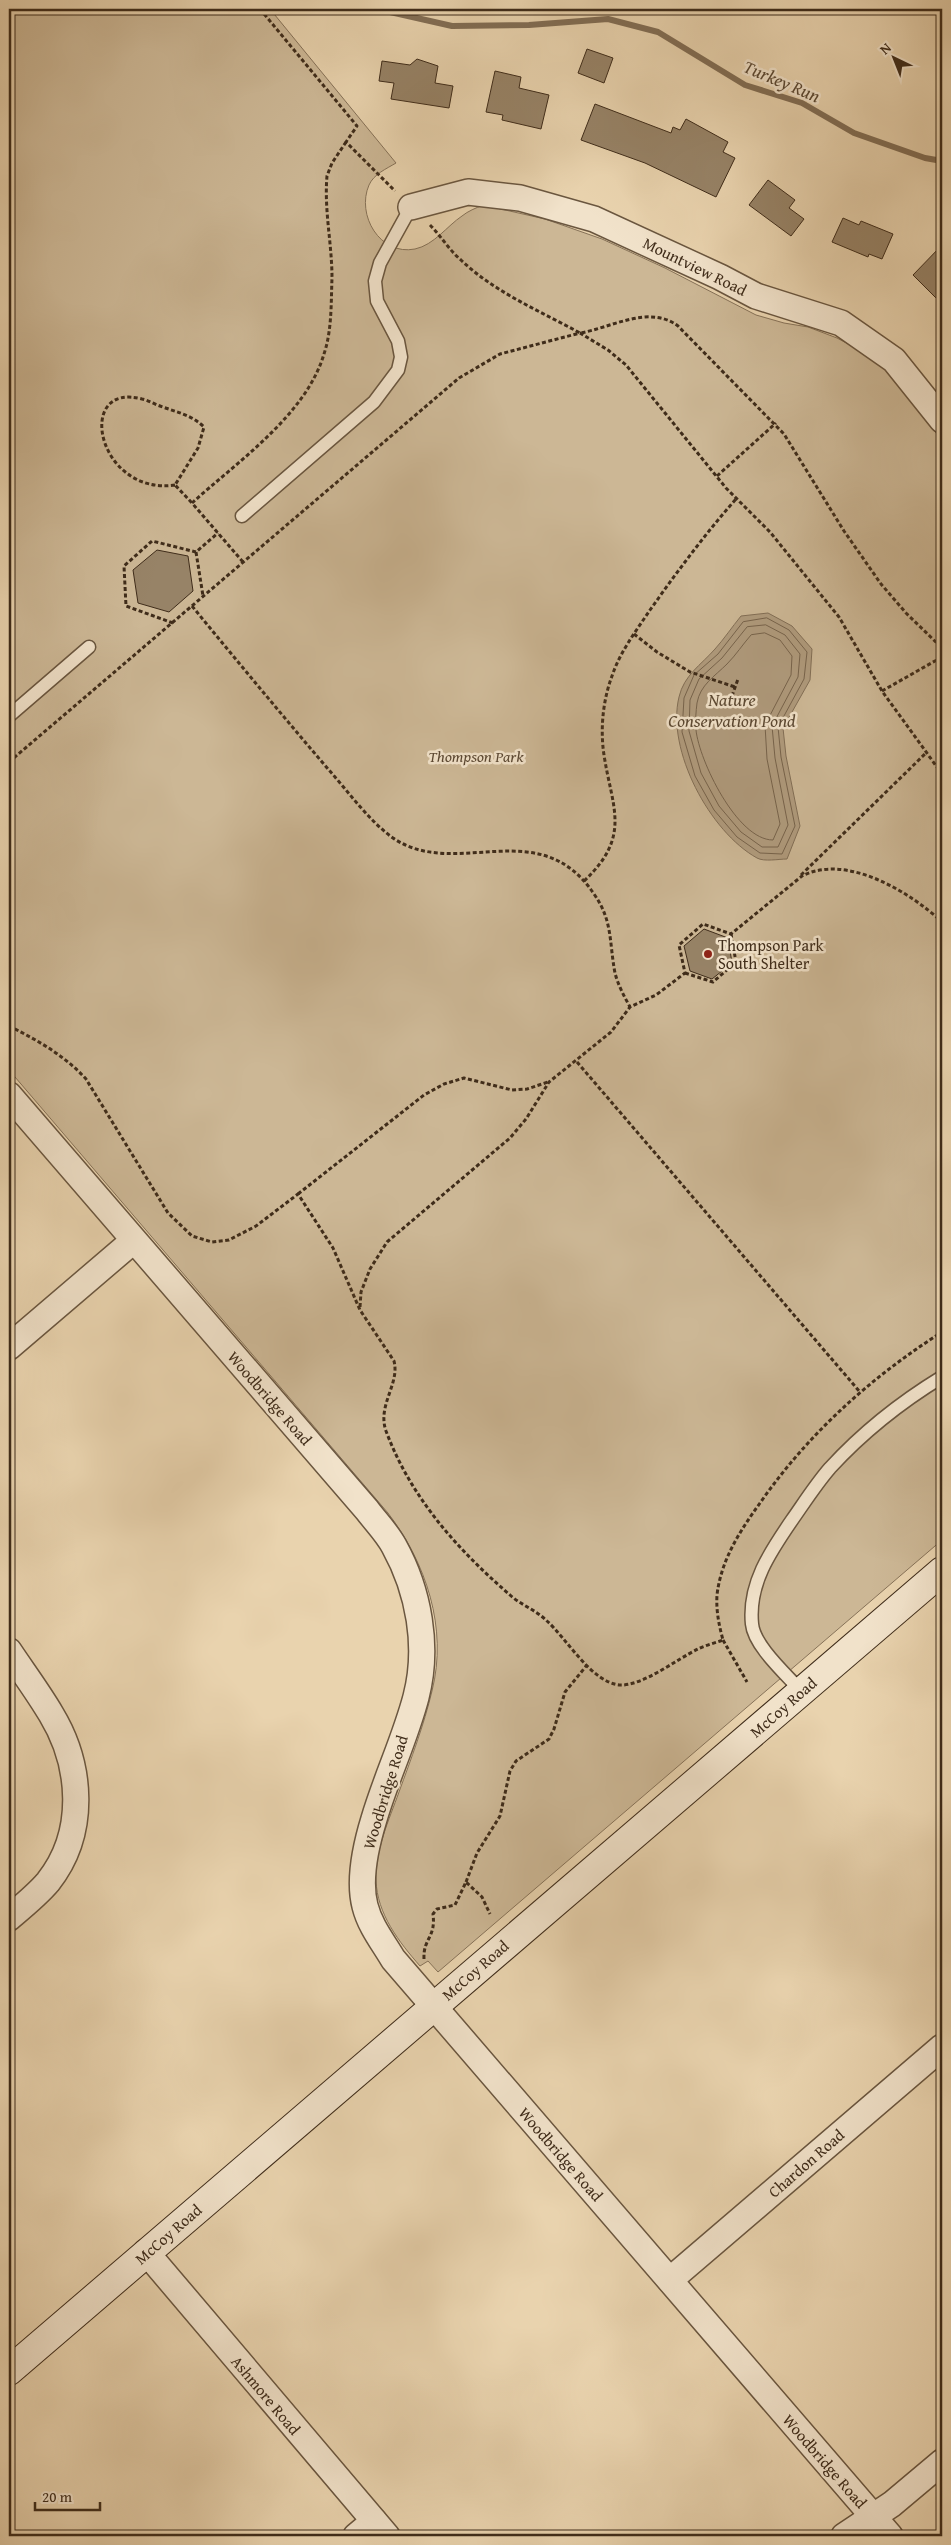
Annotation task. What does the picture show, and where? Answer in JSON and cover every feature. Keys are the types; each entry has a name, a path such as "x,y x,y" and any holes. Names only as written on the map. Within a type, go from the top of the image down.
{"main road":[{"name":"McCoy Road","path":"9,2371 942,1571"}],"street":[{"name":"Mountview Road","path":"411,207 468,192 520,198 594,219 720,277 756,296 841,323 894,360 942,420"},
{"name":"Woodbridge Road","path":"9,1095 367,1510 394,1545 411,1582 420,1618 422,1660 416,1697 367,1844 363,1885 365,1905 374,1929 394,1959 890,2536"},
{"path":"9,1346 133,1240"},
{"path":"9,1651 52,1714 67,1745 76,1779 76,1809 72,1834 62,1860 48,1881 9,1918"},
{"name":"Chardon Road","path":"670,2280 942,2047"},
{"name":"Ashmore Road","path":"146,2252 372,2531"},
{"path":"844,2536 892,2504 942,2462"}],"lane":[{"path":"242,516 374,402 398,370 401,357 398,341 377,301 375,281 380,263 411,207"},
{"path":"9,716 89,646"},
{"path":"801,1691 764,1649 752,1626 753,1592 768,1555 829,1469 871,1428 914,1394 942,1377"}],"path":[{"path":"192,503 280,424 306,392 320,365 327,344 332,280 327,176 332,163 357,126 260,9"},
{"path":"346,142 411,207 460,260 509,294 608,350 626,365 736,499 770,532 840,617 882,691 942,774"},
{"path":"9,762 468,371 510,350 634,319 652,317 670,321 681,329 776,423 792,444 844,532 881,584 942,648"},
{"path":"141,398 195,418 204,427 198,448 175,485 163,487 135,481 121,468 103,441 101,424 104,408 113,401 141,398"},
{"path":"717,476 776,423"},
{"path":"175,485 243,562"},
{"path":"584,881 605,856 615,827 616,810 604,755 602,726 612,675 634,634 699,542 736,499"},
{"path":"196,552 218,533"},
{"path":"173,623 126,606 124,566 152,541 196,552"},
{"path":"196,552 203,597"},
{"path":"192,606 339,781 394,839 409,846 437,852 529,851 563,864 584,881 606,914 612,938 615,972 630,1007"},
{"path":"634,634 657,652 690,672 735,687"},
{"path":"882,691 942,657"},
{"path":"732,696 738,679"},
{"path":"732,934 793,882 927,752"},
{"path":"793,882 811,871 820,869 837,869 858,873 895,888 919,903 942,922"},
{"path":"685,972 679,945 703,924 732,934"},
{"path":"685,972 713,982 736,962 732,934"},
{"path":"9,1026 42,1043 70,1063 86,1079 168,1213 192,1236 212,1242 229,1240 256,1226 424,1095 444,1084 469,1078 502,1088 521,1090 549,1082 577,1062 611,1032 630,1007 656,995 685,972"},
{"path":"577,1062 860,1392"},
{"path":"360,1310 361,1292 370,1269 383,1247 510,1138 534,1109 549,1082"},
{"path":"298,1194 333,1248 360,1310 394,1361 395,1370 384,1410 384,1421 391,1442 422,1502 437,1523 460,1549 512,1597 548,1621 588,1665 608,1682 622,1685 642,1680 699,1648 723,1640"},
{"path":"747,1682 723,1640 717,1615 718,1594 727,1558 737,1536 795,1457 825,1424 860,1392 942,1332"},
{"path":"428,1965 424,1952 426,1943 434,1929 433,1914 436,1909 455,1905 477,1853 500,1816 510,1771 516,1761 549,1739 554,1729 565,1692 588,1665"},
{"path":"466,1882 482,1897 490,1914"}],"green space":[{"name":"Thompson Park","path":"9,9 270,9 396,163 374,178 369,185 366,197 366,209 374,231 391,246 402,249 422,247 464,214 483,205 545,219 602,239 665,268 756,315 808,327 837,338 869,355 898,382 942,441 942,1540 438,1972 428,1961 420,1966 397,1937 380,1904 376,1880 380,1846 421,1729 432,1691 436,1667 435,1620 423,1575 413,1553 388,1513 9,1070"}],"water":[{"name":"Nature Conservation Pond","path":"768,613 792,626 812,649 810,680 783,728 786,756 800,826 787,859 767,860 757,858 740,846 708,810 686,764 679,741 677,718 679,697 685,682 710,655 741,616"}],"building":[{"path":"587,49 613,58 604,83 578,73"},
{"path":"417,59 438,66 435,83 453,86 449,108 391,99 394,83 379,81 382,61 410,65"},
{"path":"495,71 521,77 519,88 549,95 541,129 502,120 503,115 486,112"},
{"path":"595,104 671,133 673,127 680,130 686,119 728,142 723,152 735,158 716,197 645,163 581,140"},
{"path":"768,180 795,200 789,208 804,219 791,236 749,205"},
{"path":"843,218 859,225 861,221 893,234 882,259 869,254 868,257 832,242"},
{"path":"942,245 942,304 913,275"},
{"path":"157,550 188,556 193,591 169,612 138,603 133,570"},
{"name":"Thompson Park South Shelter","path":"704,929 728,938 732,963 712,979 690,971 684,946"}],"waterway":[{"name":"Turkey Run","path":"377,9 452,26 529,25 608,19 658,32 745,85 802,103 854,133 925,158 942,161"}],"place":[{"name":"Thompson Park South Shelter","path":"708,954"}]}
